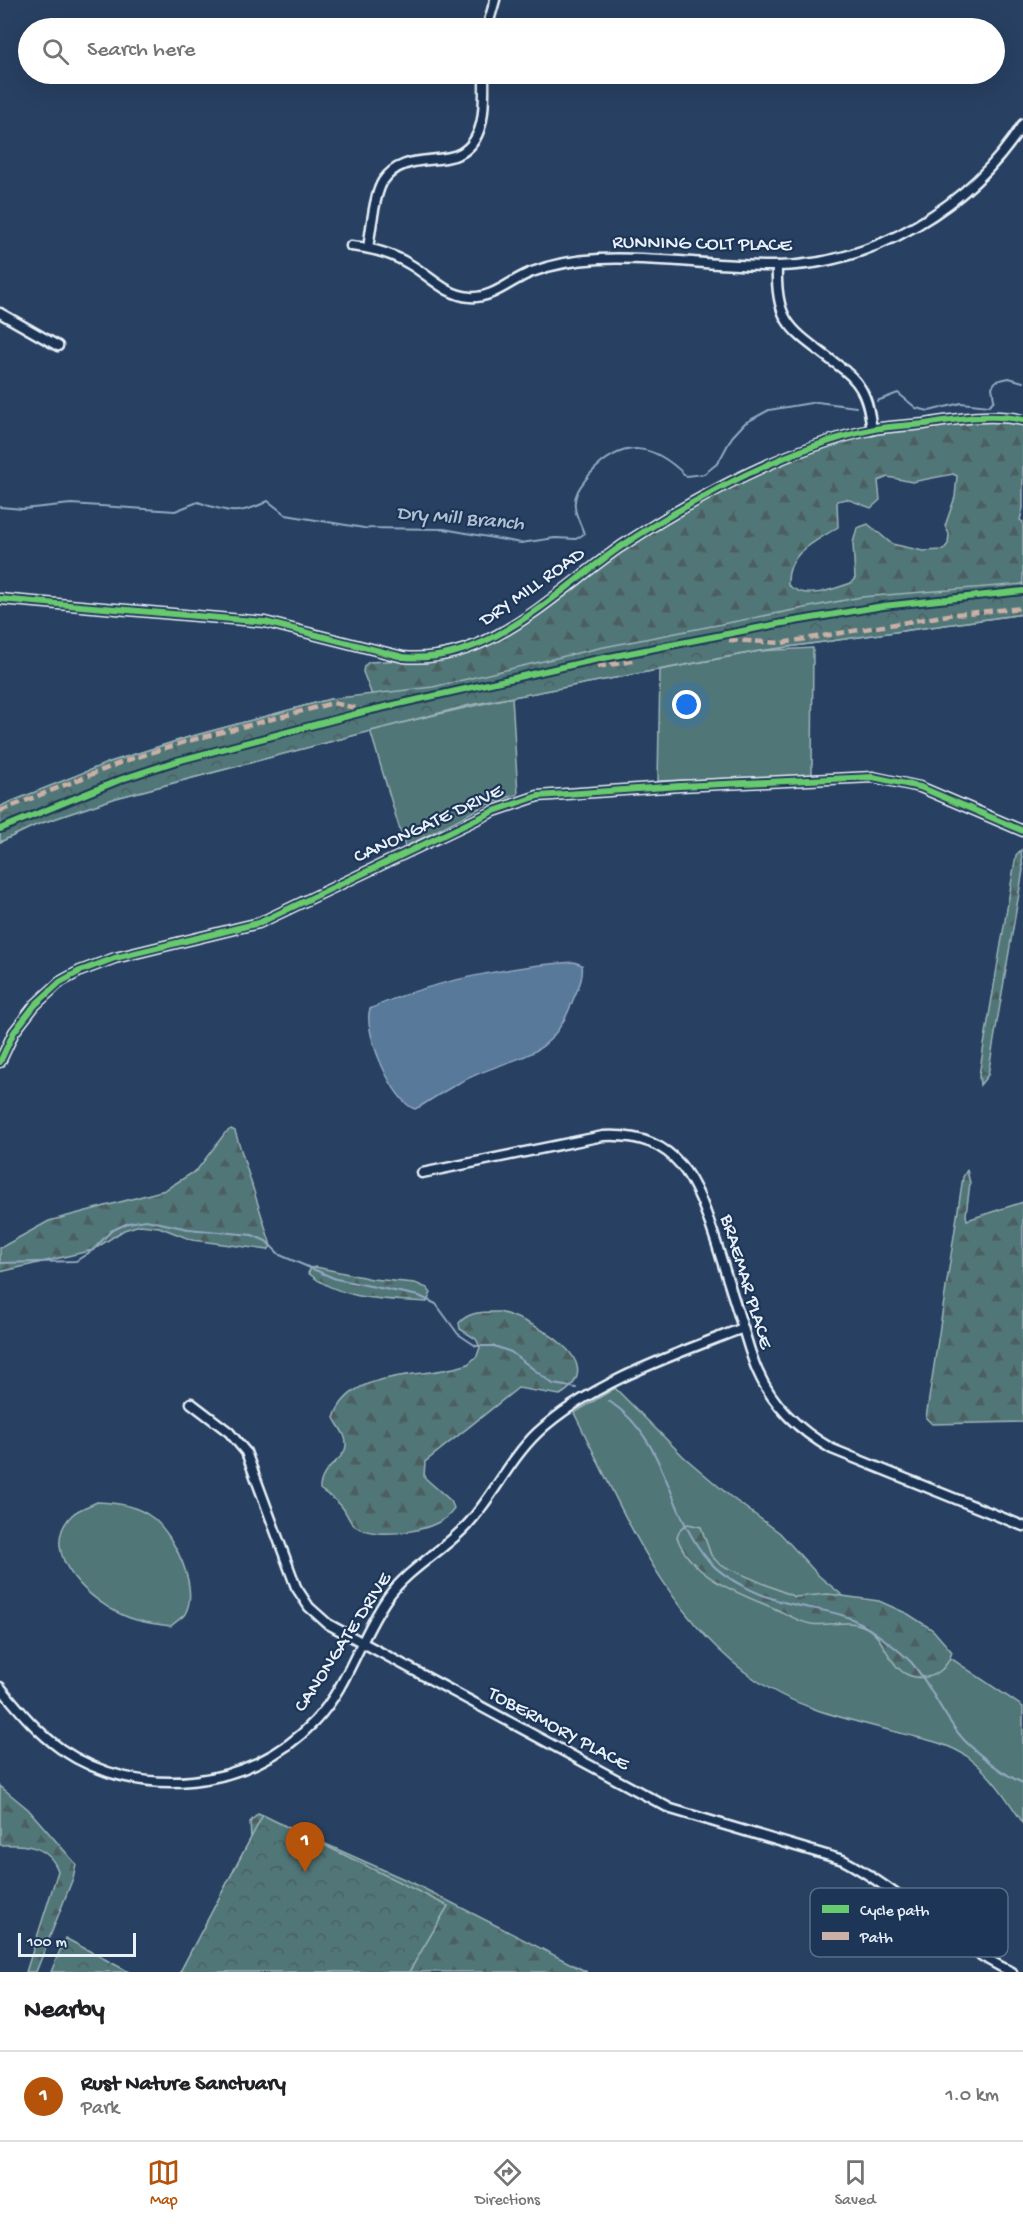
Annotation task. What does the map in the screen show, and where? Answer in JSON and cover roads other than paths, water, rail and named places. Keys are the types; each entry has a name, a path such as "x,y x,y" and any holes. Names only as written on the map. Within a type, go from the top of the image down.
{"street":[{"path":"490,18 495,0"},
{"path":"368,248 381,183 390,171 403,162 454,157 476,139 482,122 484,84"},
{"name":"RUNNING COLT PLACE","path":"351,246 368,248 409,264 451,294 470,297 487,295 532,271 599,259 777,266 826,261 867,247 921,222 944,208 997,160 1023,124"},
{"path":"777,266 776,293 782,315 796,333 855,379 865,397 872,429"},
{"path":"0,313 58,346"},
{"name":"DRY MILL ROAD","path":"0,599 265,622 403,657 418,659 449,655 477,646 513,626 621,547 685,505 823,443 872,429 967,418 1003,416 1023,420"},
{"name":"CANONGATE DRIVE","path":"0,1062 14,1032 34,1005 60,982 80,971 115,958 259,923 494,811 538,796 861,776 914,785 1023,831"},
{"name":"BRAEMAR PLACE","path":"422,1173 603,1136 630,1136 657,1145 678,1160 700,1192 753,1361 769,1393 786,1414 813,1438 844,1454 1023,1526"},
{"name":"CANONGATE DRIVE","path":"0,1687 39,1731 81,1761 137,1780 178,1783 199,1781 255,1764 304,1732 317,1720 363,1645 380,1610 396,1587 419,1563 466,1525 524,1447 553,1419 644,1367 743,1328"},
{"name":"TOBERMORY PLACE","path":"191,1403 229,1432 246,1452 302,1597 318,1616 363,1645 671,1809 843,1860 888,1888"},
{"name":"TOBERMORY PLACE","path":"985,1957 1012,1972"}],"water":[{"path":"574,962 582,965 580,983 565,1019 545,1044 522,1057 466,1079 415,1109 406,1104 398,1094 375,1048 369,1019 370,1009 392,999 443,983 524,967"}],"waterway":[{"name":"Dry Mill Branch","path":"877,401 898,393 916,408 929,411 961,403 989,406 994,400 992,387 996,381 1009,378 1023,382"},
{"name":"Dry Mill Branch","path":"0,507 23,509 71,504 175,511 198,502 218,509 241,511 268,501 286,515 364,528 444,529 521,543 555,538 576,539 584,534 575,510 577,493 590,474 614,454 626,450 650,451 674,465 686,476 704,474 718,463 732,437 745,423 769,410 817,402 856,407"},
{"path":"0,1263 76,1261 93,1250 111,1231 128,1223 146,1220 188,1229 252,1235 266,1241 280,1255 336,1279 419,1296 436,1304 458,1334 476,1346 494,1346 511,1352 553,1384 576,1388"},
{"path":"609,1401 629,1417 644,1436 656,1456 694,1541 716,1568 737,1583 761,1594 842,1615 874,1632 911,1662 965,1741 993,1765 1023,1783"}],"place":[{"name":"Rust Nature Sanctuary","path":"305,1872"}]}
